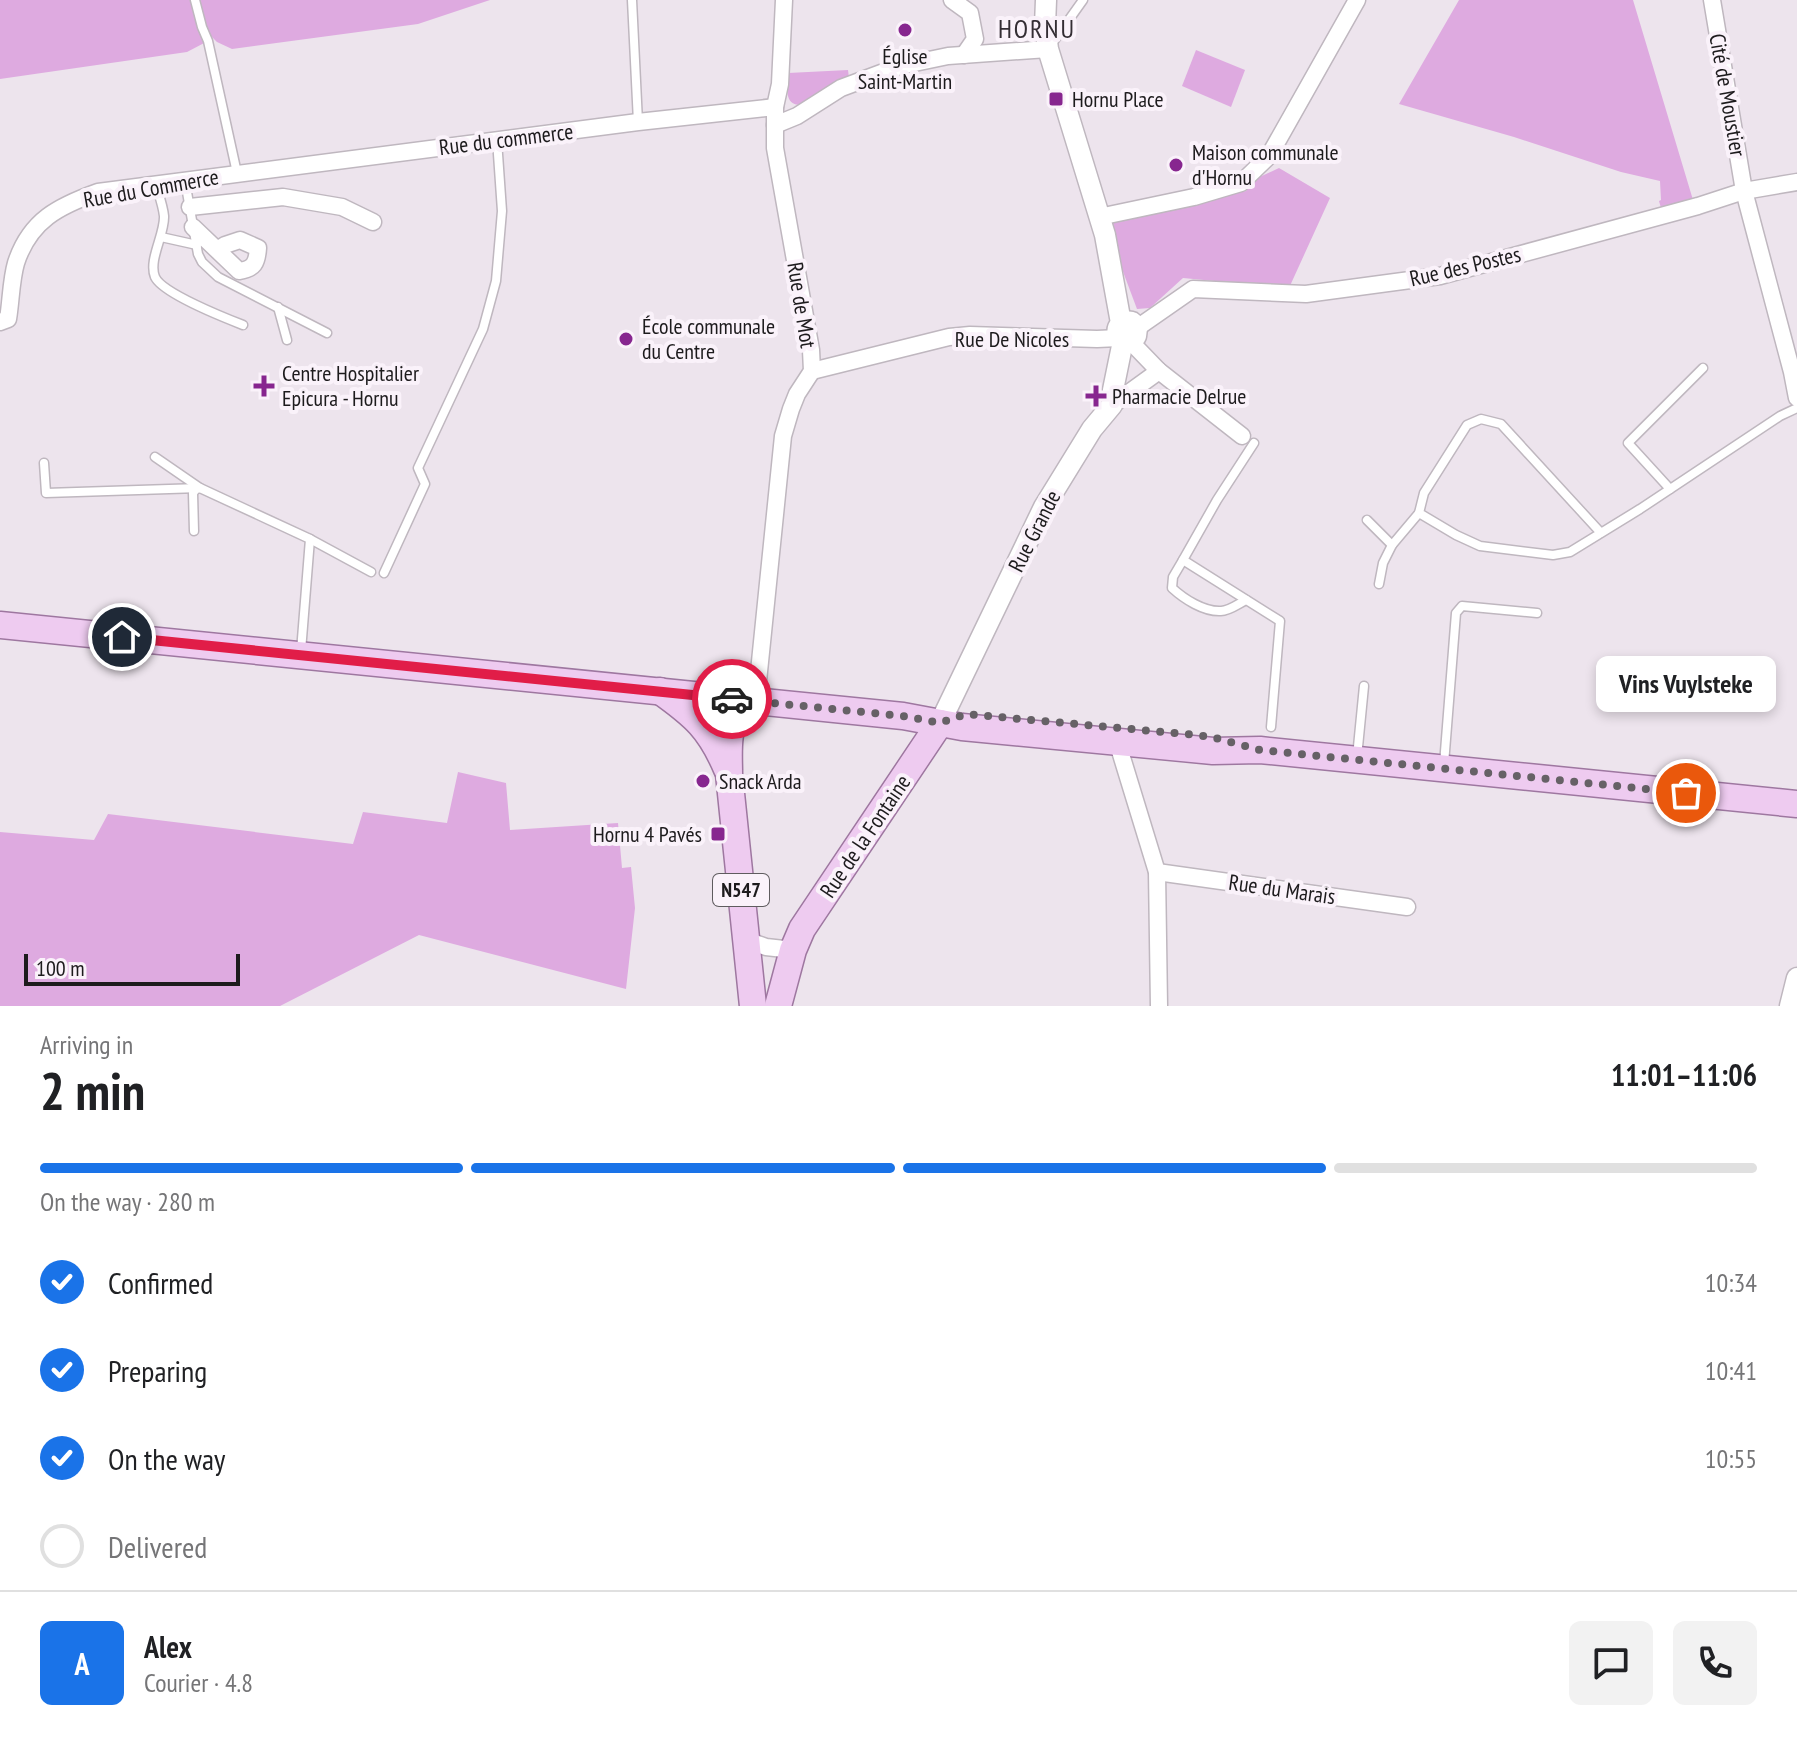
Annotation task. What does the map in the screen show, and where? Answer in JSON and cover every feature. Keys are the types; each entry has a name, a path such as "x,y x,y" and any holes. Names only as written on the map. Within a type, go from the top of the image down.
{"main road":[{"path":"0,625 903,716 962,727 1213,751 1266,739"},
{"path":"660,691 703,725 717,745 729,774"},
{"path":"729,774 729,743 733,725 739,713 756,701"},
{"path":"940,723 966,714 1212,737 1266,739 1357,760 1797,804"},
{"name":"Rue de la Fontaine","path":"778,1006 802,929 940,723"},
{"name":"N547","path":"729,774 753,1006"}],"street":[{"name":"Rue de Mot","path":"756,701 783,436 797,394 812,371 811,350 775,148 775,107 780,84 784,0"},
{"path":"952,0 970,13 975,39 964,55"},
{"name":"Rue Grande","path":"940,723 1044,507 1092,429 1112,405 1126,334 1105,235 1048,49 1046,0"},
{"path":"1099,217 1194,197 1241,183 1269,156 1357,0"},
{"name":"Cité de Moustier","path":"1712,0 1744,191 1797,398"},
{"path":"775,125 797,116 841,88 900,66 948,56 1048,49"},
{"name":"Rue du commerce","path":"237,173 775,107"},
{"name":"Rue du Commerce","path":"0,322 8,319 16,263 37,224 65,204 98,192 237,173"},
{"name":"Rue des Postes","path":"1126,334 1193,289 1306,294 1440,276 1744,191 1797,182"},
{"path":"190,207 283,197 342,207 373,222"},
{"path":"193,227 217,250"},
{"path":"1126,334 1159,371 1248,439"},
{"name":"Rue De Nicoles","path":"812,371 949,337 996,335 1097,339 1126,334"},
{"path":"1112,405 1159,371"},
{"path":"1159,1006 1157,872 1119,742 1133,737 1169,739 1180,734"},
{"name":"Rue du Marais","path":"1157,872 1407,907"},
{"path":"746,940 766,947 793,950"},
{"path":"1790,1006 1797,978"}],"lane":[{"path":"195,0 208,41 237,173"},
{"path":"632,0 638,122"},
{"path":"1048,49 1083,0"},
{"path":"384,573 425,484 418,468 483,329 496,281 502,211 497,140"},
{"path":"185,180 202,262 218,277 327,333"},
{"path":"155,184 164,217 154,262 155,278 165,288 243,325"},
{"path":"161,237 197,245"},
{"path":"278,307 287,340"},
{"path":"1670,489 1628,443 1703,368"},
{"path":"1419,513 1480,546 1553,555 1570,552 1797,408"},
{"path":"1379,584 1383,563 1392,545 1419,513 1424,493 1467,425 1481,419 1501,424 1601,533"},
{"path":"1246,600 1223,612 1206,609 1172,588 1173,577 1248,439"},
{"path":"155,457 200,488 310,539 371,572"},
{"path":"44,463 46,493 200,488"},
{"path":"194,531 193,493 200,488"},
{"path":"1367,520 1392,545"},
{"path":"300,655 310,539"},
{"path":"1183,560 1280,621 1266,739"},
{"path":"1444,769 1456,613 1462,606 1537,613"},
{"path":"1357,760 1364,686"}],"shaded area":[{"path":"0,0 490,0 418,24 232,49 217,42 204,29 208,41 187,52 0,79"},
{"path":"1459,0 1633,0 1693,200 1661,208 1660,181 1621,172 1399,104"},
{"path":"1196,50 1245,70 1231,107 1182,86"},
{"path":"848,70 849,78 801,105 789,99 788,73"},
{"path":"1279,168 1330,198 1289,288 1183,278 1150,308 1137,309 1104,221 1246,191 1253,180"},
{"path":"458,772 506,783 510,830 618,823 622,868 631,867 635,908 626,989 419,935 280,1006 0,1006 0,832 94,840 108,814 353,844 363,812 447,823"}],"way so far":[{"path":"732,699 903,716 940,723 966,714 1196,735 1260,750 1686,793"}],"place":[{"name":"Église Saint-Martin","path":"905,30"},
{"name":"Hornu Place","path":"1056,99"},
{"name":"Maison communale d'Hornu","path":"1176,165"},
{"name":"École communale du Centre","path":"626,339"},
{"name":"Centre Hospitalier Epicura - Hornu","path":"264,386"},
{"name":"Pharmacie Delrue","path":"1096,396"},
{"name":"Snack Arda","path":"703,781"},
{"name":"Vins Vuylsteke","path":"1686,793"},
{"name":"Hornu 4 Pavés","path":"718,834"}],"district":[{"name":"HORNU","path":"1037,28"}],"route":[{"path":"122,637 732,699"}]}
